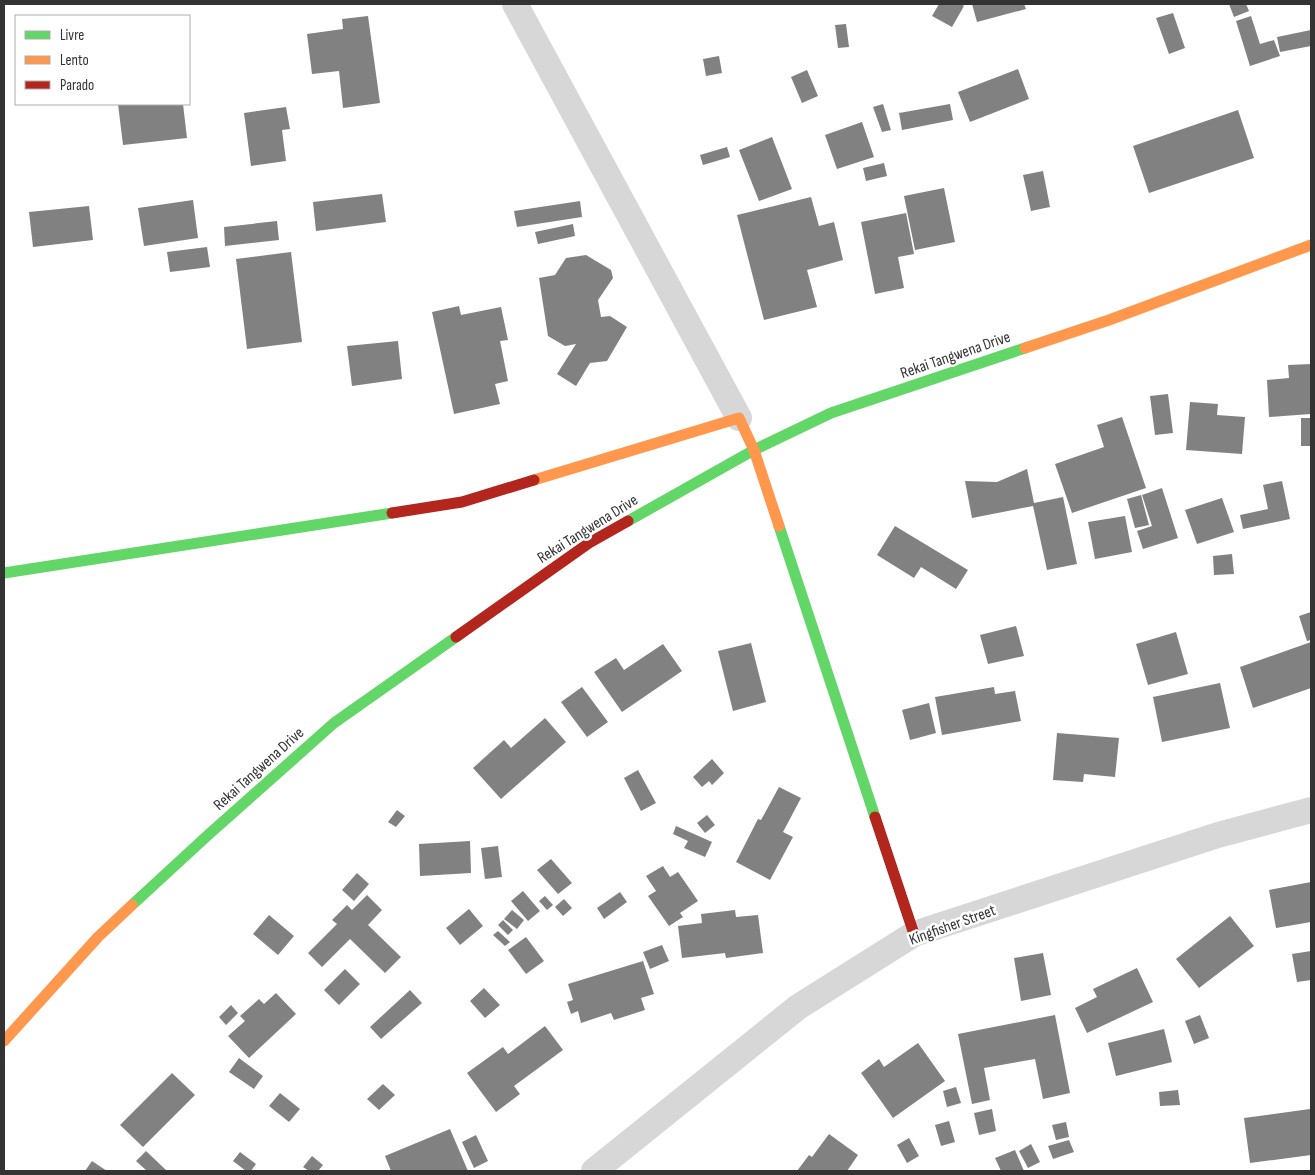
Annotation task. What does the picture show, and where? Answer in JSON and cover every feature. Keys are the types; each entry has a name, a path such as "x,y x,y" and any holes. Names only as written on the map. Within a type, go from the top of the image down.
{"street":[{"path":"515,4 739,418 754,450 914,934"},
{"name":"Rekai Tangwena Drive","path":"4,1041 98,937 208,835 334,723 590,543 754,450 830,413 1109,320 1311,245"},
{"path":"4,573 462,502 739,418"},
{"name":"Kingfisher Street","path":"594,1171 798,1007 914,934 1218,836 1311,810"}],"building":[{"path":"939,4 961,4 964,6 952,27 932,16"},
{"path":"972,4 1024,4 1026,9 977,22"},
{"path":"1229,4 1246,4 1249,11 1234,17"},
{"path":"1173,13 1185,48 1169,54 1156,18"},
{"path":"368,16 380,103 343,108 339,71 312,74 307,34 343,29 342,19"},
{"path":"1251,16 1260,44 1274,40 1280,56 1250,66 1236,21"},
{"path":"846,24 849,47 838,48 835,25"},
{"path":"1311,30 1311,46 1280,52 1277,37"},
{"path":"719,56 722,73 706,76 703,59"},
{"path":"1018,69 1029,99 970,122 958,92"},
{"path":"807,70 818,96 802,103 791,77"},
{"path":"883,104 891,130 882,132 873,107"},
{"path":"950,104 953,120 902,130 899,113"},
{"path":"118,105 183,105 187,138 123,145"},
{"path":"286,107 290,129 282,130 286,161 251,166 244,113"},
{"path":"1238,110 1254,158 1149,193 1133,146"},
{"path":"862,122 874,157 837,169 825,135"},
{"path":"772,137 792,189 759,201 739,150"},
{"path":"727,147 730,157 703,165 700,155"},
{"path":"884,163 887,176 866,181 863,168"},
{"path":"1043,171 1050,207 1031,211 1023,175"},
{"path":"944,188 955,242 915,250 904,196"},
{"path":"382,194 386,222 316,231 313,202"},
{"path":"811,197 819,226 834,222 843,260 807,270 817,307 764,320 737,215"},
{"path":"193,200 198,238 144,246 138,208"},
{"path":"580,201 582,217 517,227 514,211"},
{"path":"89,206 93,240 33,247 29,212"},
{"path":"906,213 914,254 898,257 904,288 875,294 861,222"},
{"path":"277,221 279,240 225,246 224,227"},
{"path":"573,224 575,236 538,244 535,232"},
{"path":"207,247 210,267 170,272 167,252"},
{"path":"291,252 302,342 247,349 236,259"},
{"path":"586,255 611,270 613,278 598,300 601,317 610,316 627,327 607,361 590,363 576,386 557,374 576,344 565,346 548,336 539,278 555,275 566,258"},
{"path":"459,306 461,315 501,307 508,340 500,341 508,381 495,384 500,404 454,414 432,312"},
{"path":"398,341 402,379 352,386 347,346"},
{"path":"1311,364 1311,414 1269,417 1267,380 1289,378 1288,365"},
{"path":"1168,394 1173,433 1155,435 1150,396"},
{"path":"1190,402 1218,404 1217,415 1245,417 1242,454 1186,450"},
{"path":"1122,417 1146,488 1072,513 1055,464 1104,447 1097,425"},
{"path":"1301,418 1311,418 1311,446 1301,446"},
{"path":"1027,469 1034,503 1063,497 1077,564 1047,570 1033,506 972,518 965,481 997,482"},
{"path":"1282,481 1290,519 1243,529 1240,515 1268,509 1263,485"},
{"path":"1162,488 1178,538 1143,549 1137,531 1152,526 1142,495"},
{"path":"1141,495 1149,525 1135,528 1127,499"},
{"path":"1222,498 1234,532 1197,544 1185,510"},
{"path":"1125,516 1132,552 1095,559 1088,522"},
{"path":"895,526 968,570 956,589 921,567 914,578 877,555"},
{"path":"1232,554 1234,574 1214,575 1213,556"},
{"path":"1311,612 1311,640 1307,641 1299,616"},
{"path":"1016,626 1024,656 988,664 980,635"},
{"path":"1176,632 1188,674 1148,685 1136,644"},
{"path":"1311,642 1311,688 1253,708 1240,667"},
{"path":"751,643 766,702 733,711 718,651"},
{"path":"663,644 682,671 622,712 594,672 616,658 624,670"},
{"path":"1220,683 1230,728 1162,742 1153,697"},
{"path":"582,687 608,722 587,737 561,702"},
{"path":"994,687 995,694 1015,691 1021,721 942,735 935,697"},
{"path":"929,703 936,733 910,740 902,710"},
{"path":"545,718 566,742 501,799 473,768 504,740 511,748"},
{"path":"1057,733 1119,738 1115,777 1084,774 1083,782 1053,780"},
{"path":"712,759 724,773 712,785 709,781 702,787 693,777"},
{"path":"638,770 656,803 641,811 624,778"},
{"path":"779,787 801,798 783,832 793,837 770,880 736,862 758,819 761,820"},
{"path":"397,810 405,816 396,827 388,822"},
{"path":"707,815 715,825 705,833 697,823"},
{"path":"676,826 712,842 705,857 684,848 688,841 673,834"},
{"path":"470,841 471,873 420,876 419,844"},
{"path":"498,846 502,877 485,879 481,848"},
{"path":"551,859 572,883 558,894 537,870"},
{"path":"663,866 670,877 678,872 698,901 680,913 683,917 669,926 648,896 656,891 646,876"},
{"path":"357,873 369,884 354,901 342,890"},
{"path":"1311,882 1311,922 1276,928 1269,890"},
{"path":"523,891 540,911 528,921 511,901"},
{"path":"620,892 627,902 604,919 597,908"},
{"path":"367,895 382,910 368,925 401,957 385,973 350,939 322,967 308,953 337,924 332,920 347,905 352,910"},
{"path":"545,896 553,905 547,910 539,901"},
{"path":"564,899 572,908 563,916 555,907"},
{"path":"469,909 483,926 460,945 446,928"},
{"path":"512,910 524,920 517,929 504,919"},
{"path":"735,910 736,917 758,915 763,953 726,958 725,953 682,958 678,926 702,923 701,914"},
{"path":"269,915 294,936 278,955 253,934"},
{"path":"1230,916 1254,946 1199,988 1176,959"},
{"path":"503,920 513,930 508,935 498,925"},
{"path":"498,931 510,942 505,946 493,935"},
{"path":"526,937 544,961 526,974 508,950"},
{"path":"662,945 669,961 650,969 643,952"},
{"path":"1311,951 1311,980 1297,982 1292,954"},
{"path":"1043,953 1051,995 1021,1001 1014,958"},
{"path":"643,961 654,994 641,998 645,1010 614,1020 611,1013 581,1023 578,1011 571,1014 567,1002 573,1000 568,984"},
{"path":"1137,968 1153,1002 1087,1033 1075,1008 1097,997 1093,989"},
{"path":"345,969 360,984 339,1005 324,990"},
{"path":"484,988 500,1005 485,1018 470,1001"},
{"path":"410,990 422,1003 381,1039 370,1027"},
{"path":"276,993 296,1014 249,1058 228,1036 245,1021 240,1016 259,999 264,1004"},
{"path":"231,1005 238,1013 226,1025 219,1017"},
{"path":"1055,1015 1070,1093 1043,1099 1035,1059 984,1068 990,1100 972,1104 958,1034"},
{"path":"1200,1015 1209,1038 1194,1044 1185,1021"},
{"path":"545,1026 563,1050 514,1086 520,1094 496,1112 467,1073 503,1047 508,1054"},
{"path":"1164,1029 1172,1062 1116,1076 1108,1043"},
{"path":"918,1043 945,1081 893,1118 861,1073 879,1059 884,1067"},
{"path":"239,1058 263,1076 254,1089 229,1072"},
{"path":"172,1073 195,1095 143,1147 120,1125"},
{"path":"383,1084 395,1095 379,1110 367,1099"},
{"path":"956,1087 961,1103 947,1107 943,1091"},
{"path":"1178,1090 1180,1105 1160,1106 1159,1092"},
{"path":"280,1093 300,1109 289,1122 269,1106"},
{"path":"992,1109 996,1131 979,1135 974,1113"},
{"path":"1310,1109 1311,1155 1250,1163 1244,1118"},
{"path":"949,1121 955,1142 941,1146 935,1125"},
{"path":"1066,1122 1069,1137 1056,1140 1052,1125"},
{"path":"450,1129 468,1171 391,1171 385,1156"},
{"path":"829,1134 858,1155 847,1171 797,1171 809,1155 812,1157"},
{"path":"476,1135 488,1161 474,1168 462,1142"},
{"path":"909,1138 919,1156 907,1163 897,1145"},
{"path":"1069,1140 1074,1152 1053,1159 1048,1146"},
{"path":"1031,1144 1040,1162 1028,1168 1019,1151"},
{"path":"1015,1150 1024,1171 1001,1171 995,1158"},
{"path":"146,1151 166,1170 147,1171 136,1161"},
{"path":"240,1152 256,1164 251,1171 246,1171 233,1161"},
{"path":"312,1156 323,1165 318,1171 309,1171 303,1167"},
{"path":"92,1161 107,1171 85,1171"}],"traffic: fast":[{"path":"628,521 754,450 831,413 1025,348"},
{"path":"4,573 392,513"},
{"path":"779,526 875,817"},
{"path":"132,905 334,723 456,637"}],"traffic: slow":[{"path":"1025,348 1109,320 1311,245"},
{"path":"534,480 739,418 754,450 779,526"},
{"path":"4,1041 98,937 132,905"}],"traffic: jam":[{"path":"392,513 462,502 534,480"},
{"path":"456,637 589,543 628,521"},
{"path":"875,817 914,934"}]}
